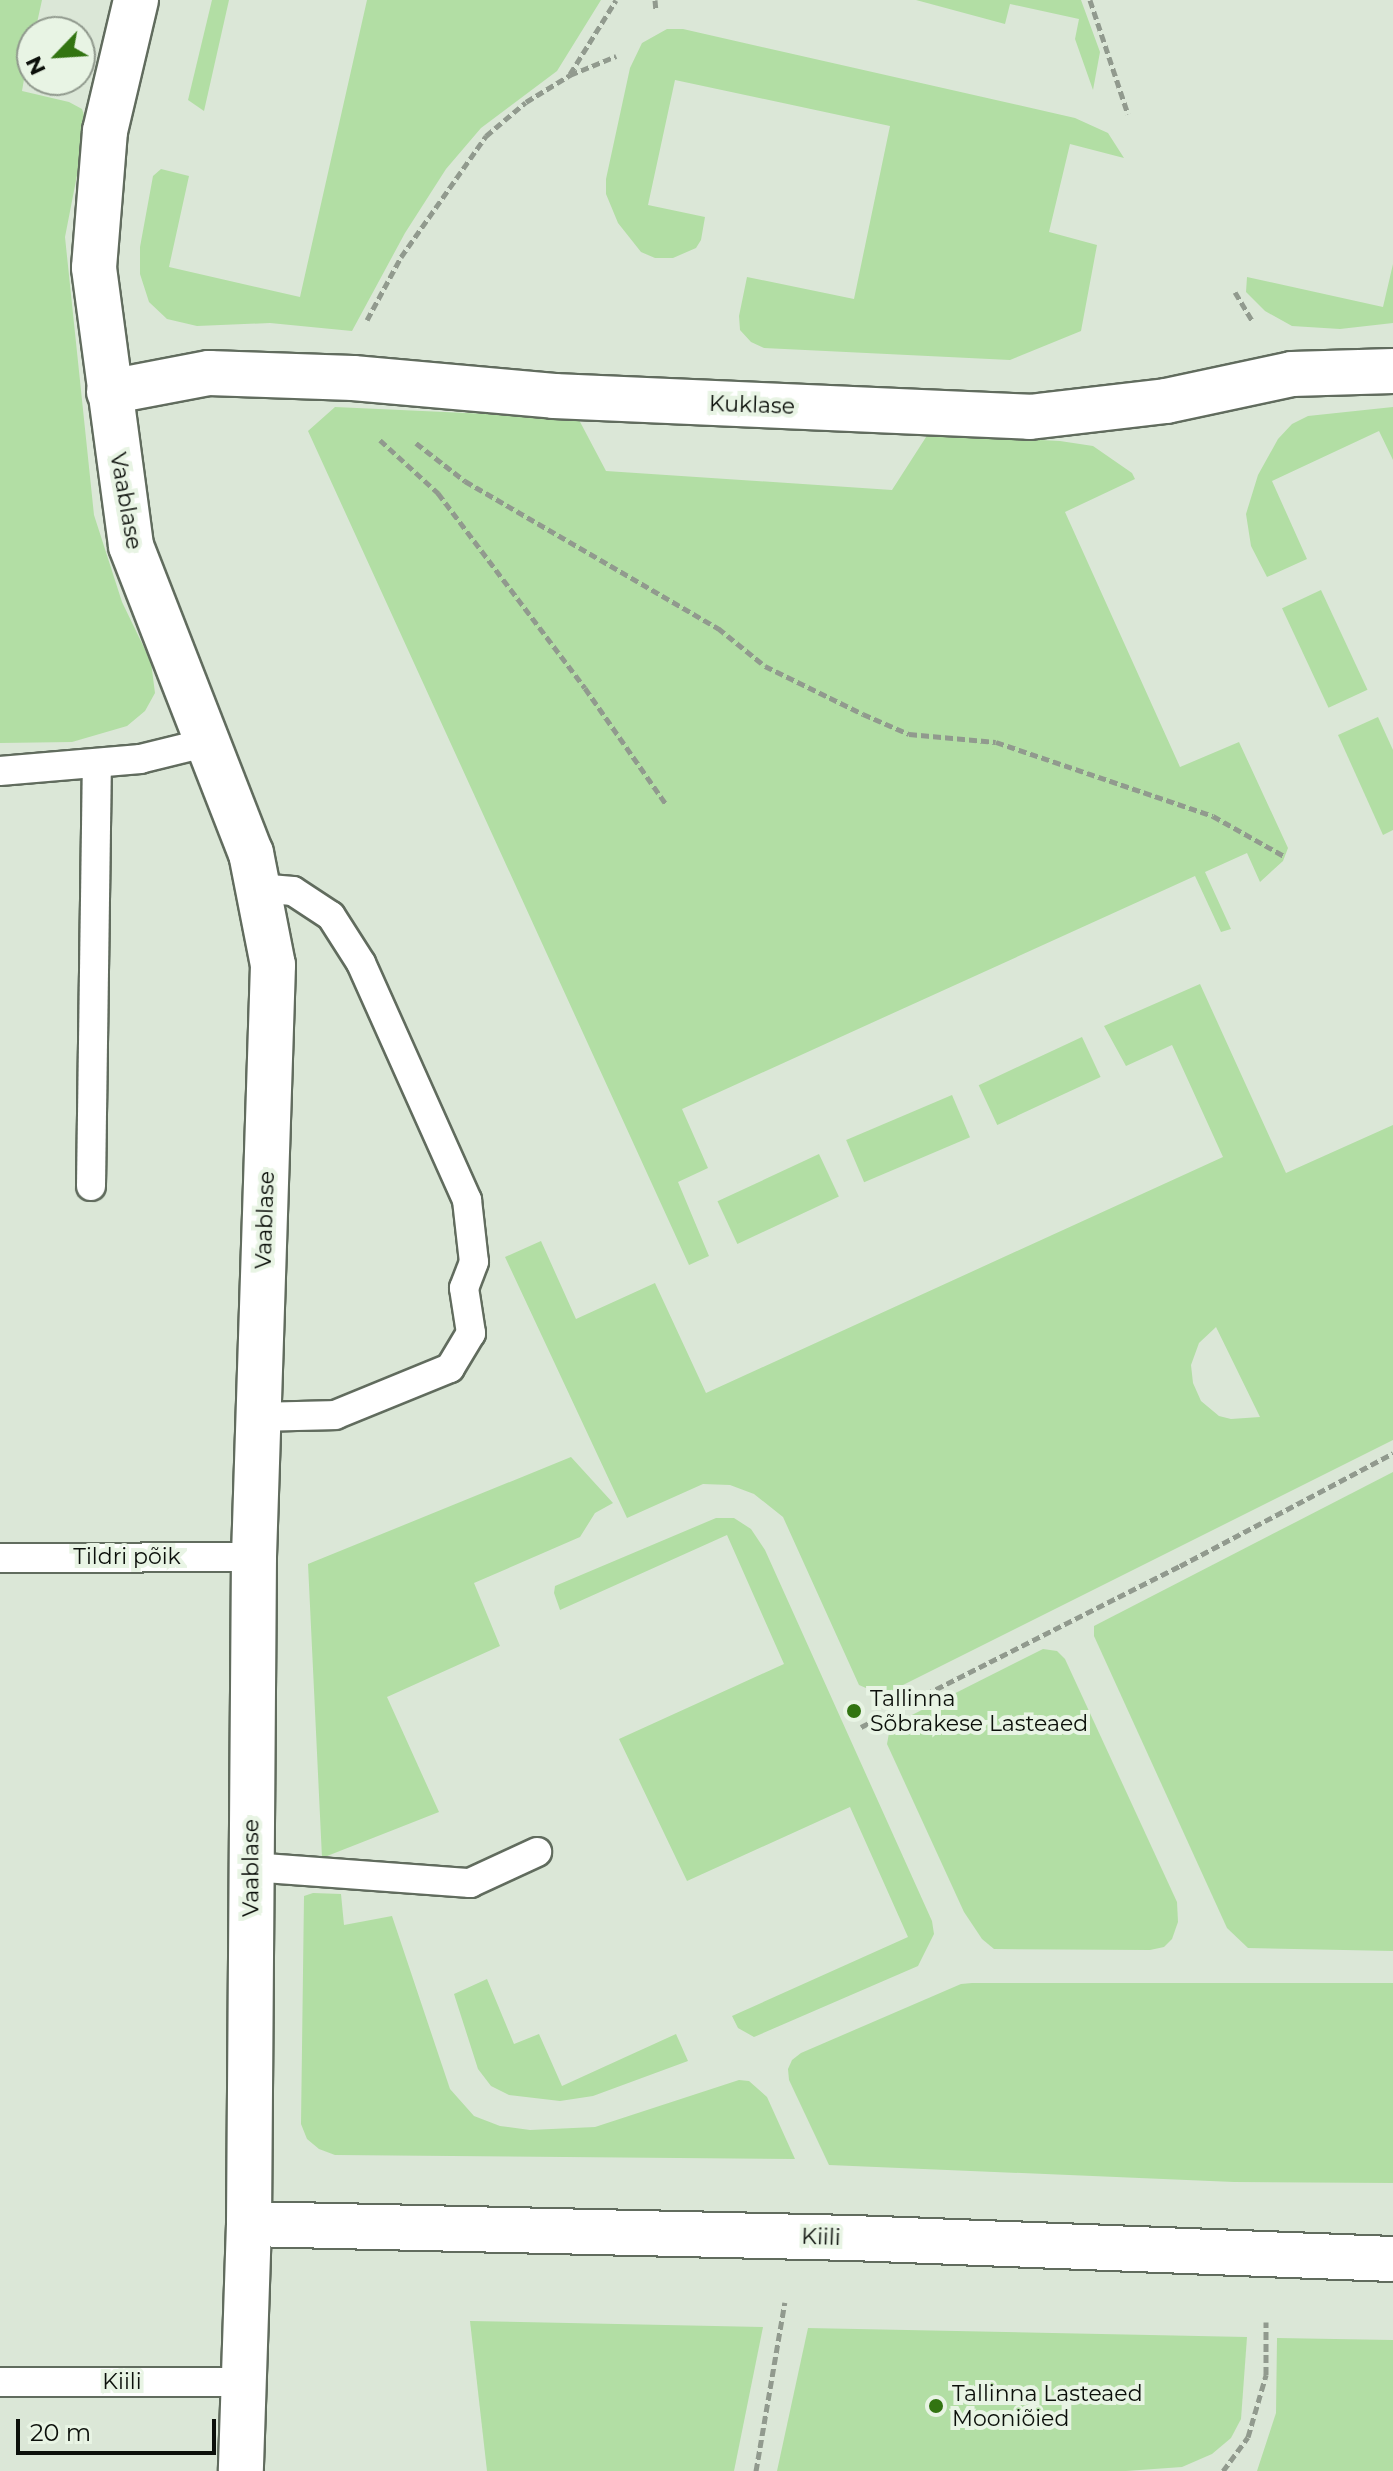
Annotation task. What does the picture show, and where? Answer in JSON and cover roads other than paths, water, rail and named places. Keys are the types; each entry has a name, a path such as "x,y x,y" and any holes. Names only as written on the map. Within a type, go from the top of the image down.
{"street":[{"name":"Vaablase","path":"136,0 105,131 94,268 109,392 131,546 205,743 251,853 273,965 254,1557 249,2224 241,2471"},
{"name":"Kuklase","path":"109,392 209,373 353,378 554,396 1030,417 1166,401 1292,374 1393,371"},
{"name":"Kiili","path":"249,2224 853,2238 1393,2259"}],"lane":[{"path":"0,771 140,759 205,743"},
{"path":"91,1186 97,764"},
{"path":"258,888 293,891 331,916 361,963 467,1200 474,1262 464,1288 471,1333 450,1368 335,1415 259,1417"},
{"name":"Tildri põik","path":"0,1558 254,1557"},
{"path":"251,1867 470,1883 537,1852"},
{"name":"Kiili","path":"0,2382 244,2382"}],"place":[{"name":"Tallinna Sõbrakese Lasteaed","path":"854,1711"},
{"name":"Tallinna Lasteaed Mooniõied","path":"936,2406"}]}
